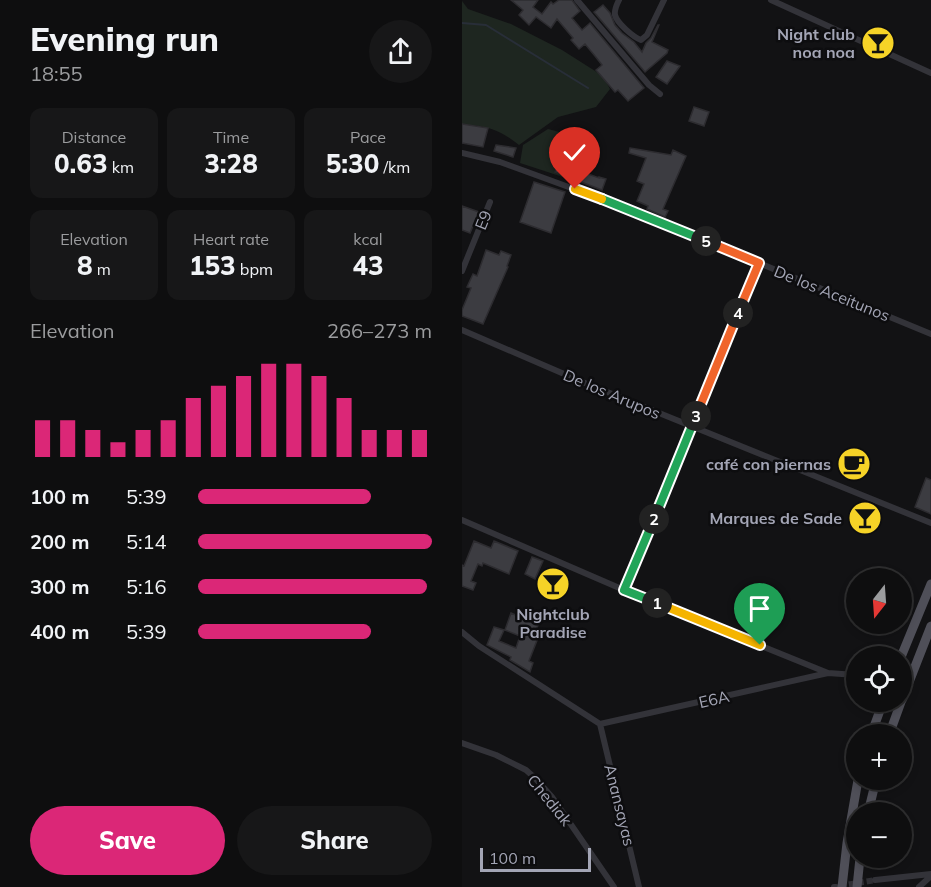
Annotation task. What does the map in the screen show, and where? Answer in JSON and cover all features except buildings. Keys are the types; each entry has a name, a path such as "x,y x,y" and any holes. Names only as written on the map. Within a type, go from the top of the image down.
{"main road":[{"path":"906,646 931,584"},
{"path":"912,674 931,626"},
{"path":"842,887 856,790"},
{"path":"856,887 859,868"}],"street":[{"path":"577,0 649,85 660,94"},
{"path":"618,3 614,12 615,17 637,39 641,40 647,35 664,0"},
{"path":"771,0 930,70"},
{"name":"De los Aceitunos","path":"462,153 500,162 618,205 931,333"},
{"name":"E9","path":"462,271 490,202"},
{"path":"624,590 759,263"},
{"name":"De los Arupos","path":"462,330 575,379 931,523"},
{"path":"462,520 624,590 828,673 846,674"},
{"path":"462,632 479,646 600,724"},
{"name":"E6A","path":"600,724 828,673"},
{"name":"Anansayas","path":"600,724 639,887"},
{"name":"Chediak","path":"462,743 496,755 526,770 535,778 552,797 614,887"},
{"path":"875,880 931,875"},
{"path":"919,887 931,875"}],"shaded area":[{"path":"462,1 468,9 511,24 562,50 603,76 610,89 596,107 558,117 519,145 492,129 462,124"},
{"path":"548,129 586,143 569,179 520,163 523,145"}],"waterway":[{"path":"462,23 486,25 588,88"}],"tunnel":[{"path":"840,886 875,880"}],"place":[{"name":"Night club noa noa","path":"878,43"},
{"name":"café con piernas","path":"854,464"},
{"name":"Marques de Sade","path":"865,518"},
{"name":"Nightclub Paradise","path":"553,584"}],"route":[{"path":"575,189 759,263 624,590 760,645"}]}
